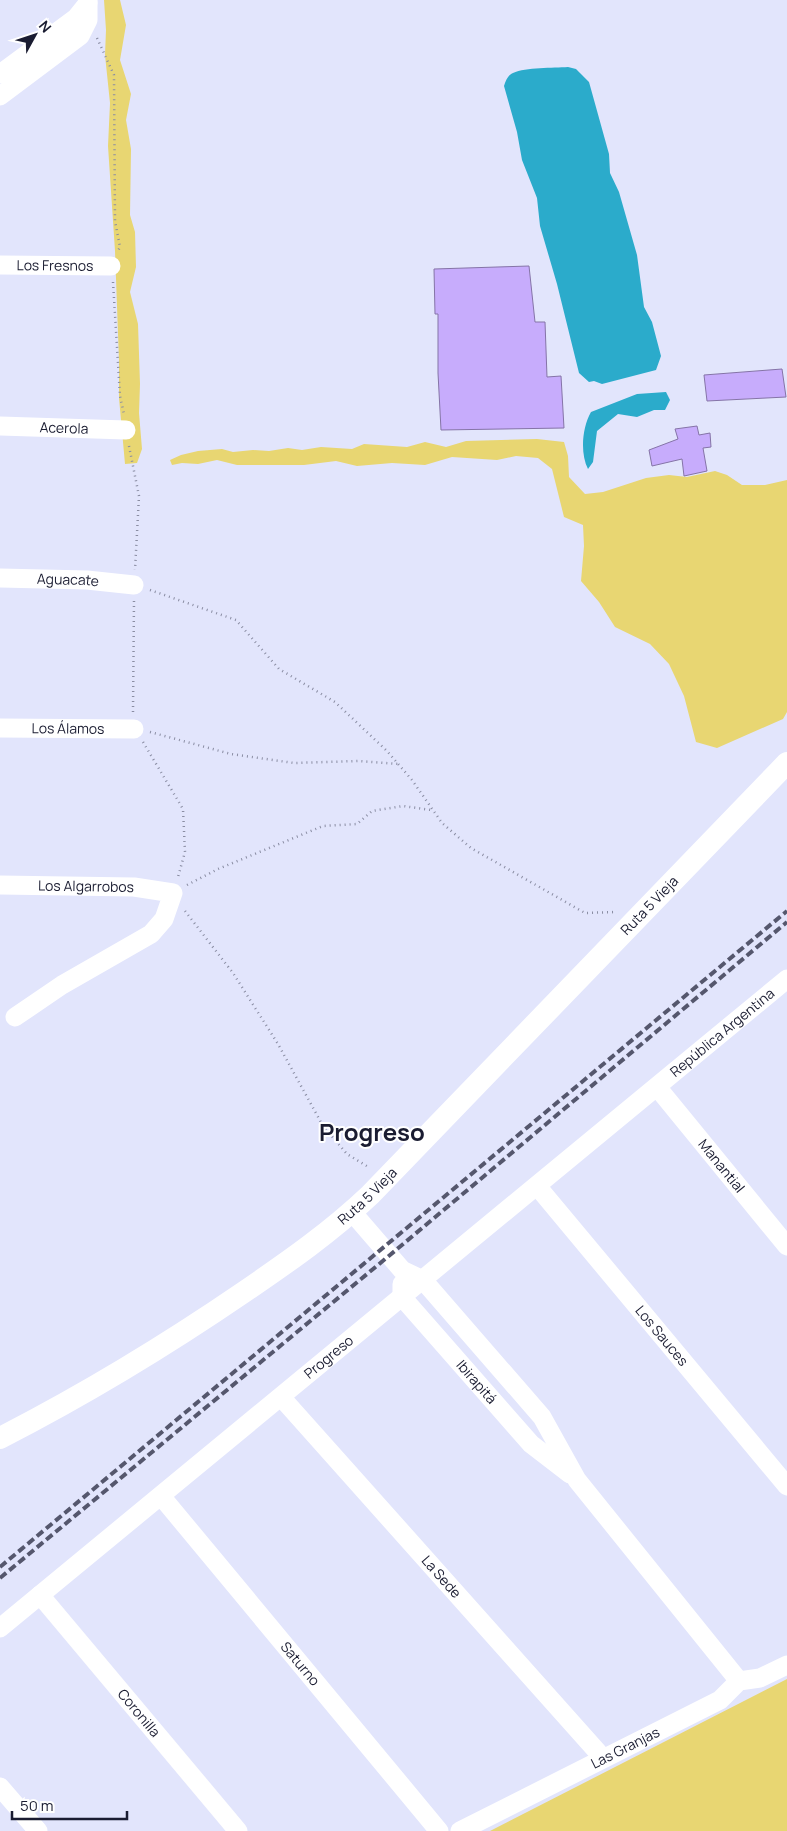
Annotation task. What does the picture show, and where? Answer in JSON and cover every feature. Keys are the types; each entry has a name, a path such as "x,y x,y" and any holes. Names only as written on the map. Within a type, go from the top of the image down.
{"street":[{"path":"0,74 88,8"},
{"path":"0,96 80,36 88,8"},
{"name":"Los Fresnos","path":"0,265 111,266"},
{"name":"Acerola","path":"0,426 126,430"},
{"name":"Aguacate","path":"0,578 87,580 134,585"},
{"name":"Los Álamos","path":"0,728 134,729"},
{"name":"Ruta 5 Vieja","path":"0,1438 59,1408 113,1377 214,1313 312,1245 352,1212 787,764"},
{"name":"Los Algarrobos","path":"0,884 134,887 173,893"},
{"path":"15,1017 62,985 151,934 164,919 173,893"},
{"name":"República Argentina","path":"658,1087 787,978"},
{"name":"Progreso","path":"0,1628 658,1087"},
{"name":"Manantial","path":"658,1087 787,1246"},
{"name":"Los Sauces","path":"537,1186 787,1486"},
{"name":"Ibirapitá","path":"352,1212 402,1270 423,1280 542,1417 577,1480 739,1681"},
{"path":"402,1270 402,1297"},
{"name":"Ibirapitá","path":"402,1297 531,1444 577,1480"},
{"name":"La Sede","path":"281,1397 604,1758"},
{"name":"Saturno","path":"161,1496 439,1831"},
{"name":"Coronilla","path":"40,1595 238,1831"},
{"path":"739,1681 760,1678 787,1665"},
{"name":"Las Granjas","path":"460,1831 720,1700 739,1681"},
{"path":"0,1786 38,1831"}],"path":[{"path":"88,8 114,75 115,221 120,247 111,266 120,396 139,496 134,585 132,705 134,729 154,758 182,809 185,852 173,893"},
{"path":"134,585 236,620 279,669 335,702 388,751 412,780 442,823 471,848 585,913 617,912"},
{"path":"134,729 231,754 294,763 358,761 399,764"},
{"path":"173,893 218,869 323,826 357,824 372,811 403,806 432,810"},
{"path":"173,893 193,923 233,973 278,1044 323,1126 347,1154 386,1178"}],"shaded area":[{"path":"104,0 120,0 126,25 120,60 131,94 126,120 131,149 130,215 135,232 136,267 130,292 138,324 139,413 142,449 137,463 125,464 119,398 115,251 108,146 110,103 105,55"},
{"path":"537,439 564,442 568,456 569,477 585,494 603,492 646,478 669,475 687,477 715,471 727,475 742,485 765,485 787,480 787,712 783,719 717,748 696,742 684,696 669,664 650,644 615,627 599,602 581,581 584,546 583,525 564,517 552,469 538,458 516,456 497,460 452,457 425,465 392,463 357,466 336,461 304,465 237,465 217,460 198,464 182,463 172,465 170,460 198,451 222,449 233,452 269,451 288,448 302,450 321,447 352,449 364,444 407,447 425,442 446,447 466,441"},
{"path":"787,1679 787,1831 490,1831"}],"water":[{"path":"568,67 576,69 589,82 609,154 610,173 619,192 637,255 644,307 652,322 661,356 656,370 602,384 594,381 589,382 579,373 557,284 540,226 537,198 522,160 517,132 504,86 510,75 518,71"},
{"path":"666,392 670,400 665,410 654,410 637,417 618,414 597,431 593,462 588,469 585,463 583,440 591,412 637,394"}],"building":[{"path":"529,266 535,322 545,322 547,377 561,376 564,428 441,430 438,373 438,314 435,314 434,269"},
{"path":"782,369 786,397 707,401 704,375"},
{"path":"697,426 699,435 710,433 711,447 703,448 707,471 684,476 682,459 652,466 649,450 678,439 675,429"}],"railway":[{"path":"0,1567 787,911"},
{"path":"0,1578 390,1255 787,922"}],"district":[{"name":"Progreso","path":"372,1133"}]}
